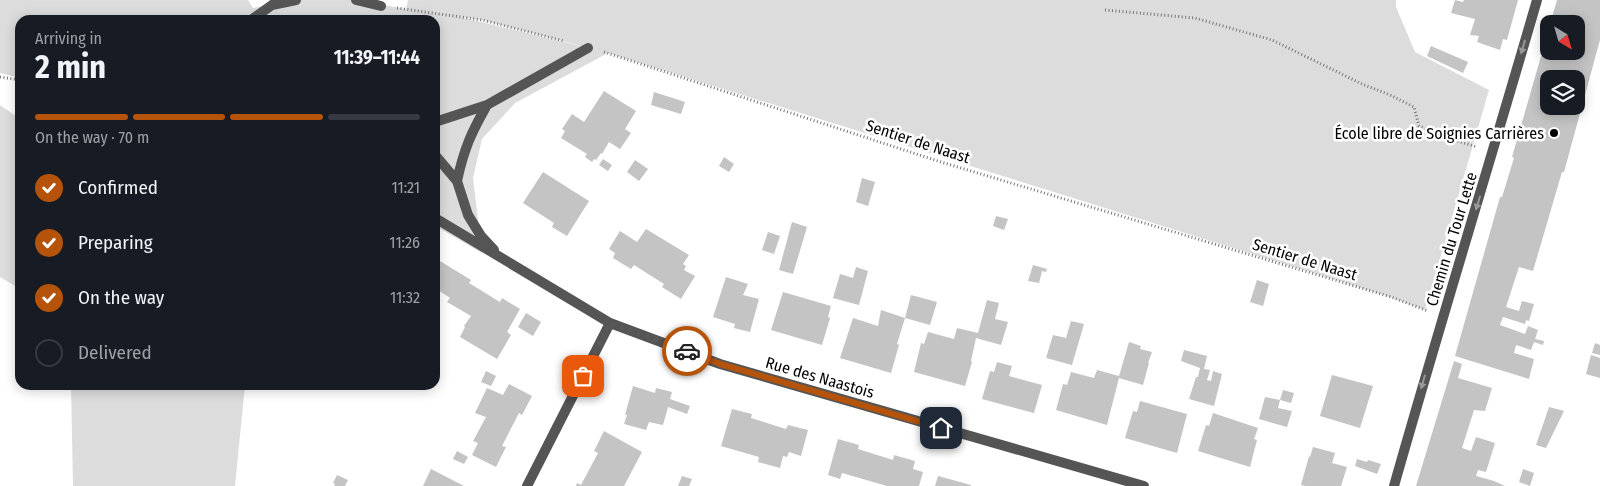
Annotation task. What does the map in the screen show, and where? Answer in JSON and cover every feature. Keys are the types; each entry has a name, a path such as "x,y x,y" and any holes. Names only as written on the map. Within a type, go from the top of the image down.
{"street":[{"path":"258,15 272,5 296,0"},
{"path":"356,0 381,6"},
{"name":"Chemin du Tour Lette","path":"1394,486 1537,0"},
{"name":"Rue des Naastois","path":"440,120 487,105 588,48"},
{"name":"Rue des Naastois","path":"458,181 463,154 472,130 487,105"},
{"name":"Rue des Naastois","path":"440,161 458,181 468,215 481,236 503,259"},
{"name":"Rue des Naastois","path":"440,221 610,323 720,364 1144,486"},
{"path":"527,486 610,323"}],"path":[{"name":"Sentier de Naast","path":"381,6 482,20 588,48 940,162 1391,297 1443,316"},
{"path":"1105,10 1195,18 1272,40 1414,107 1419,126 1472,146"},
{"path":"0,76 15,79"}],"shaded area":[{"path":"0,0 248,0 253,8 294,0 356,0 406,9 408,0 1396,0 1396,7 1415,52 1489,90 1425,310 1384,295 608,53 515,103 482,139 473,178 482,253 440,229 440,15 15,15 15,77 0,73","holes":["456,16 482,20 589,48"]},
{"path":"0,105 15,116 15,286 0,277"},
{"path":"71,390 245,390 235,486 73,486"}],"building":[{"path":"1455,0 1463,2 1464,0 1518,0 1507,40 1503,39 1500,50 1477,42 1479,36 1470,35 1475,19 1451,13"},
{"path":"1557,0 1600,0 1600,40 1585,95 1585,70 1540,70 1540,115 1580,115 1533,271 1519,267 1506,307 1519,311 1522,301 1534,304 1529,321 1526,320 1525,324 1503,317 1500,325 1525,334 1528,326 1538,330 1535,339 1544,341 1543,345 1534,342 1531,350 1516,345 1514,353 1534,359 1529,379 1455,356 1500,197 1502,197 1514,158 1512,157 1540,60 1585,60 1585,15 1553,15"},
{"path":"1431,46 1468,62 1463,73 1427,56"},
{"path":"604,91 636,111 625,129 631,133 620,149 609,142 602,154 592,162 585,157 587,154 561,138 565,131 562,129 572,114 584,122"},
{"path":"654,92 685,102 681,114 651,105"},
{"path":"724,157 734,164 729,172 719,166"},
{"path":"603,159 612,165 608,171 599,165"},
{"path":"635,160 648,169 639,181 627,172"},
{"path":"543,172 589,201 567,236 552,227 554,223 523,203"},
{"path":"862,178 875,182 868,206 856,202"},
{"path":"996,216 1008,219 1004,230 993,226"},
{"path":"792,222 807,227 793,274 779,270"},
{"path":"646,229 689,255 683,264 686,266 684,270 695,276 681,299 662,287 664,284 634,265 631,269 613,258 615,253 609,249 620,231 637,242"},
{"path":"768,232 780,236 774,254 762,250"},
{"path":"440,261 471,280 469,283 500,302 502,298 520,309 507,332 511,335 497,359 460,337 464,326 471,316 447,302 450,298 440,291"},
{"path":"1033,265 1047,269 1046,272 1042,271 1039,283 1028,281"},
{"path":"856,267 868,271 859,305 833,298 840,274 853,278"},
{"path":"726,277 748,284 743,295 759,299 750,332 734,328 735,324 713,317"},
{"path":"1257,280 1269,284 1263,306 1250,302"},
{"path":"783,292 831,306 828,317 830,318 822,345 771,330"},
{"path":"911,295 937,302 930,325 905,318"},
{"path":"987,300 999,303 995,319 1008,322 1001,345 976,338 965,386 914,372 921,343 924,344 928,332 954,339 957,328 978,333"},
{"path":"881,310 905,318 891,373 840,358 853,318 878,326"},
{"path":"526,313 541,322 533,336 518,327"},
{"path":"1071,321 1084,324 1072,365 1046,358 1053,335 1066,338"},
{"path":"1129,342 1141,346 1140,349 1152,352 1143,385 1119,378 1107,425 1056,410 1063,384 1067,385 1071,372 1094,378 1097,370 1119,376"},
{"path":"1595,343 1600,345 1600,355 1592,353"},
{"path":"1184,350 1207,356 1204,369 1210,370 1207,380 1211,381 1213,371 1222,374 1214,406 1189,399 1200,368 1181,361"},
{"path":"1591,355 1600,358 1600,378 1586,374"},
{"path":"1454,361 1462,364 1458,378 1492,388 1485,411 1474,410 1462,448 1471,451 1476,437 1495,443 1486,472 1478,470 1476,476 1505,486 1416,486"},
{"path":"997,362 1012,366 1009,376 1042,385 1034,413 982,399 990,371 994,372"},
{"path":"486,371 496,376 491,386 481,382"},
{"path":"1332,375 1373,386 1360,428 1320,416"},
{"path":"509,384 532,396 522,415 519,413 502,446 506,447 496,467 472,455 478,443 473,441 486,417 475,413 487,388 503,395"},
{"path":"633,386 655,393 656,388 672,392 670,399 690,406 687,414 668,407 663,425 649,422 646,430 624,424"},
{"path":"1283,390 1294,393 1291,403 1280,400"},
{"path":"1265,397 1280,400 1278,408 1292,411 1287,427 1259,419"},
{"path":"1140,401 1187,414 1177,453 1125,438 1133,411 1137,412"},
{"path":"1549,407 1564,411 1546,448 1536,445"},
{"path":"732,409 752,414 751,418 786,429 788,425 808,430 801,456 789,452 787,457 783,456 780,468 758,462 759,457 721,446"},
{"path":"1213,413 1258,428 1254,439 1257,440 1250,467 1198,451 1206,425 1209,426"},
{"path":"604,431 642,452 624,486 576,486 577,483 581,485 598,453 594,451"},
{"path":"838,439 859,445 858,449 893,460 894,455 915,461 913,469 923,472 919,486 887,486 842,473 840,479 828,475"},
{"path":"1313,447 1335,453 1332,463 1347,467 1341,486 1301,485"},
{"path":"457,451 468,457 464,464 453,459"},
{"path":"1357,459 1381,464 1377,474 1355,466"},
{"path":"431,469 464,486 423,486"},
{"path":"1523,469 1534,473 1530,486 1519,482"},
{"path":"337,475 348,480 345,486 334,486 335,484 333,483"},
{"path":"682,476 692,479 689,486 678,486"},
{"path":"938,476 971,485 971,486 935,486"}],"way so far":[{"path":"583,376 610,323 687,351"}],"place":[{"name":"École libre de Soignies Carrières","path":"1554,133"}],"route":[{"path":"687,351 720,364 941,428"}]}
